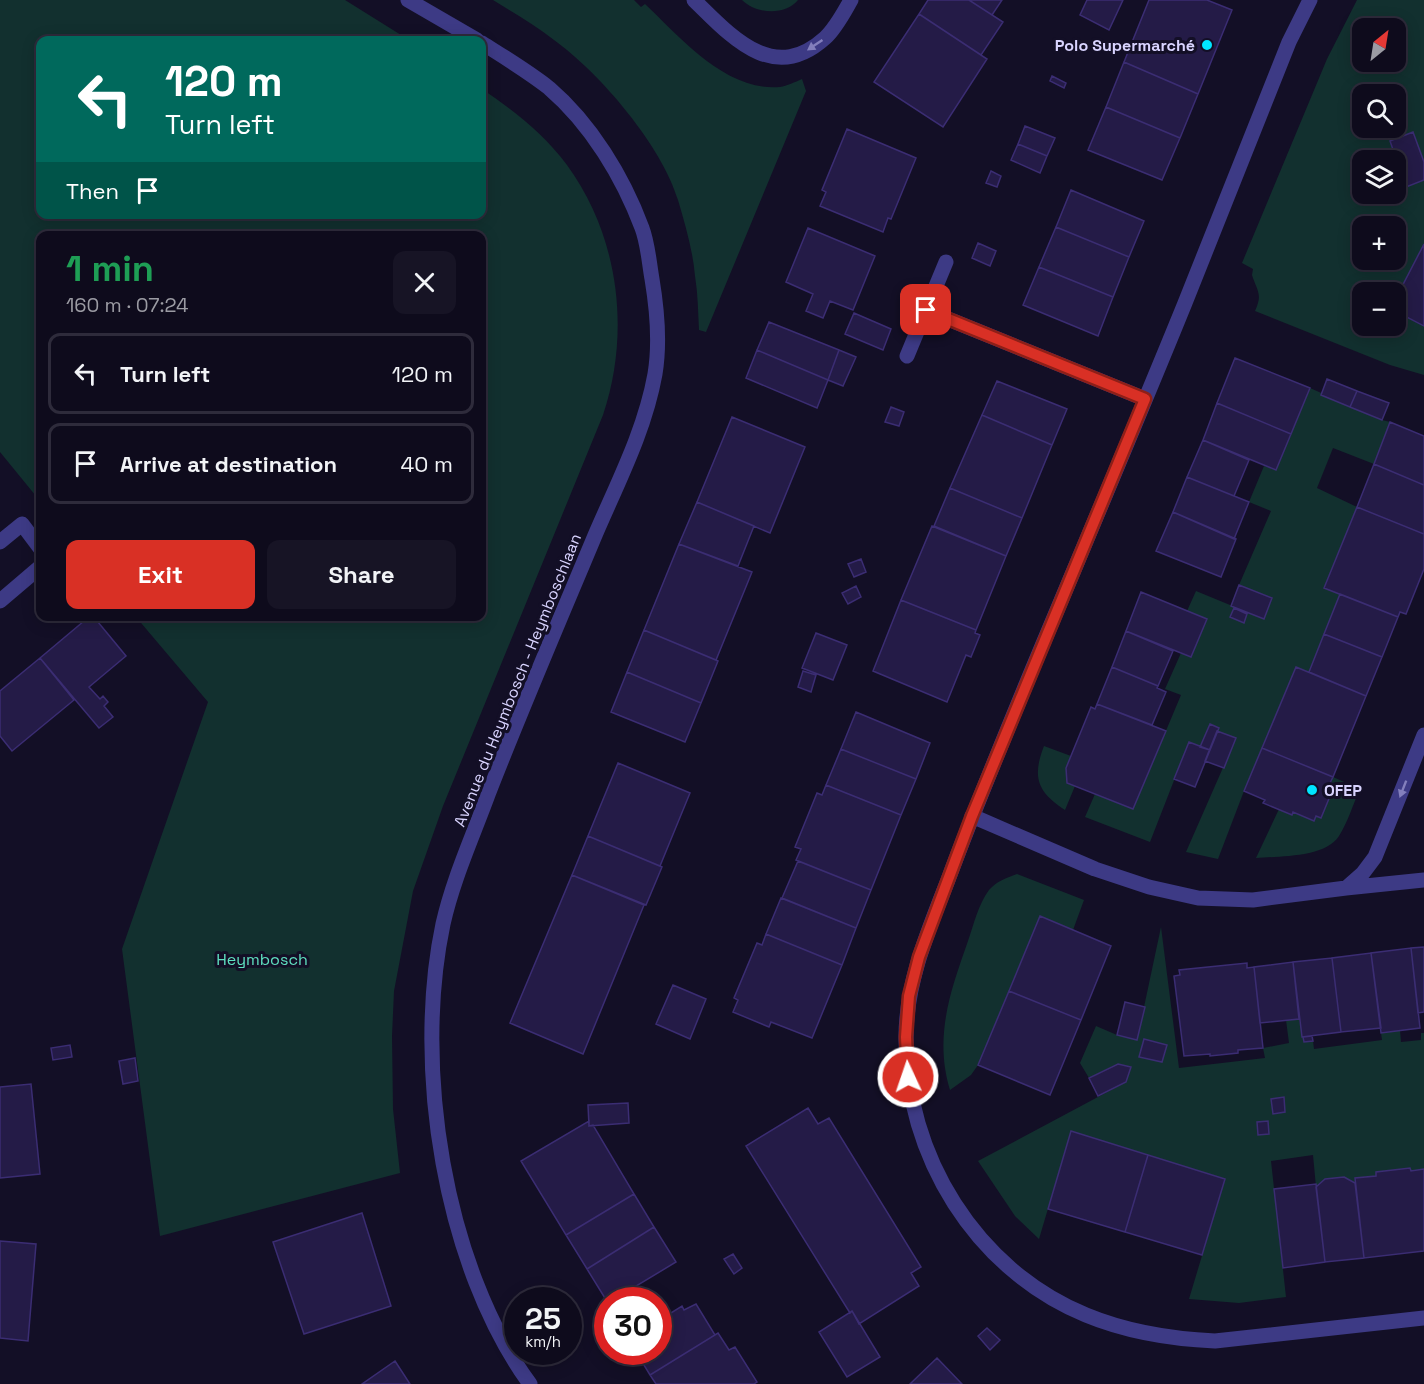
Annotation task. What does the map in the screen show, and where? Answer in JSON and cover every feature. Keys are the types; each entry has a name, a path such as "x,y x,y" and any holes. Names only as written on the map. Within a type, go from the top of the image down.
{"street":[{"path":"408,0 470,36"},
{"path":"694,0 747,49 767,56 788,57 808,50 827,37 851,0"},
{"path":"1310,0 1281,61 1145,399 972,816 919,957 909,996 906,1037 908,1077 928,1155 946,1192 969,1226 996,1256 1028,1282 1085,1315 1149,1334 1183,1340 1215,1341 1424,1318"},
{"name":"Avenue du Heymbosch - Heymboschlaan","path":"486,46 549,89 584,124 609,160 643,231 656,304 655,372 639,429 524,702 456,878 435,973 431,1025 434,1099 441,1153 453,1206 468,1258 490,1315 518,1367 530,1384"},
{"path":"907,356 946,262"},
{"path":"926,310 1145,399"},
{"path":"0,542 22,524 36,543"},
{"path":"0,601 36,570"},
{"path":"1346,888 1363,873 1375,857 1424,735"},
{"path":"972,816 1095,869 1149,887 1198,898 1253,900 1424,880"}],"green space":[{"name":"Heymbosch","path":"0,0 345,0 403,36 36,36 36,219 486,219 486,92 528,123 548,143 567,165 585,193 609,253 615,286 618,318 612,383 603,415 443,806 413,891 394,991 393,1109 400,1173 160,1236 122,949 208,702 139,621 486,621 486,231 36,231 36,496 0,452"},
{"path":"493,0 634,0 641,7 645,4 705,60 741,81 760,86 780,87 802,79 806,91 706,332 699,330 691,247 678,200 670,179 644,134 591,71 572,54 524,19"},
{"path":"742,0 798,0 786,9 770,11 755,8"},
{"path":"1357,0 1424,0 1424,244 1404,282 1352,282 1352,336 1406,336 1406,317 1424,326 1424,375 1390,365 1255,311 1259,296 1252,275 1253,269 1242,263 1327,59"},
{"path":"1310,388 1390,422 1374,464 1333,448 1317,488 1357,507 1324,588 1340,594 1309,672 1296,668 1218,859 1186,852 1236,738 1217,731 1218,727 1210,724 1200,747 1189,742 1150,842 1085,817 1095,794 1133,809 1181,695 1165,689 1181,653 1191,657 1206,619 1187,611 1196,591 1264,619 1272,598 1239,585 1271,511 1249,502 1264,466 1276,470"},
{"path":"1044,746 1071,756 1075,786 1065,810 1048,797 1040,783 1038,767"},
{"path":"1333,777 1360,789 1339,836 1332,843 1313,852 1256,858 1279,809 1314,821 1316,816 1321,818 1334,784 1330,783"},
{"path":"1017,874 1084,900 1073,930 1040,916 978,1065 971,1075 950,1090 945,1070 944,1033 955,978 985,896 995,884"},
{"path":"1161,927 1179,1068 1265,1058 1263,1048 1289,1043 1286,1020 1299,1019 1304,1042 1313,1041 1314,1049 1382,1040 1381,1033 1400,1030 1401,1042 1421,1040 1421,1033 1424,1033 1424,1169 1411,1171 1410,1168 1376,1172 1376,1176 1355,1178 1355,1183 1335,1178 1316,1187 1313,1155 1271,1161 1286,1297 1239,1303 1189,1299 1225,1179 1071,1131 1039,1239 1015,1216 978,1161 1126,1082 1130,1067 1117,1064 1089,1078 1080,1063 1096,1026 1137,1040"}],"building":[{"path":"928,0 969,0 1003,22 981,55 919,14"},
{"path":"969,0 1002,0 992,15"},
{"path":"1087,0 1123,0 1109,30 1080,15"},
{"path":"1149,0 1207,0 1232,10 1198,94 1124,62"},
{"path":"919,14 987,59 943,127 874,82"},
{"path":"1124,62 1198,94 1180,138 1106,107"},
{"path":"1052,76 1066,83 1064,88 1050,81"},
{"path":"1106,107 1180,138 1162,180 1088,150"},
{"path":"1025,126 1055,138 1047,156 1018,144"},
{"path":"847,129 916,158 891,219 888,218 883,232 820,206 826,192 822,190"},
{"path":"1413,132 1424,162 1424,180 1406,187 1406,150 1393,150 1390,141 1406,138 1406,135"},
{"path":"1018,144 1047,156 1040,173 1011,160"},
{"path":"991,171 1001,176 997,187 986,183"},
{"path":"1071,190 1144,221 1129,257 1056,227"},
{"path":"1056,227 1129,257 1113,297 1039,267"},
{"path":"808,228 875,256 853,310 830,301 823,318 806,311 813,294 786,282"},
{"path":"978,243 996,251 990,266 972,258"},
{"path":"1424,244 1424,326 1406,317 1404,282"},
{"path":"1039,267 1113,297 1098,336 1023,305"},
{"path":"854,313 891,329 883,350 845,334"},
{"path":"769,322 839,350 828,380 757,350"},
{"path":"757,350 828,380 817,408 746,378"},
{"path":"839,350 856,357 843,386 828,380"},
{"path":"1235,358 1310,388 1291,434 1217,403"},
{"path":"1327,379 1357,391 1350,407 1321,395"},
{"path":"997,381 1067,409 1052,445 982,415"},
{"path":"1357,391 1389,403 1382,420 1350,407"},
{"path":"1217,403 1291,434 1276,470 1203,440"},
{"path":"891,407 904,412 899,426 885,422"},
{"path":"982,415 1052,445 1022,518 950,488"},
{"path":"732,417 805,447 770,533 697,502"},
{"path":"1390,422 1424,436 1424,485 1374,464"},
{"path":"1203,440 1249,460 1234,496 1187,477"},
{"path":"1374,464 1424,485 1424,534 1357,507"},
{"path":"1187,477 1249,502 1234,539 1173,512"},
{"path":"950,488 1022,518 1006,556 934,526"},
{"path":"697,502 754,526 738,566 679,544"},
{"path":"1357,507 1424,534 1424,569 1406,614 1400,612 1398,617 1324,588"},
{"path":"1173,512 1236,539 1221,577 1156,551"},
{"path":"932,526 1006,556 976,630 901,600"},
{"path":"679,544 752,572 716,660 644,630"},
{"path":"861,559 866,572 854,577 848,564"},
{"path":"1239,585 1272,598 1264,619 1231,606"},
{"path":"856,586 861,597 848,604 842,593"},
{"path":"1141,592 1207,619 1191,657 1126,631"},
{"path":"1340,594 1398,617 1382,657 1324,634"},
{"path":"901,600 976,630 975,633 980,635 971,657 966,655 947,702 873,671"},
{"path":"1234,608 1247,614 1244,623 1230,617"},
{"path":"84,621 97,621 126,656 89,687 100,699 103,696 108,702 104,706 113,717 99,728 40,658"},
{"path":"644,630 718,661 701,703 627,672"},
{"path":"1126,631 1173,651 1158,686 1112,667"},
{"path":"816,633 847,645 833,680 802,668"},
{"path":"1324,634 1382,657 1366,696 1309,672"},
{"path":"40,658 74,700 12,751 0,736 0,691"},
{"path":"1112,667 1158,686 1157,688 1166,692 1152,725 1097,704"},
{"path":"1296,667 1366,696 1333,777 1262,748"},
{"path":"803,671 816,675 811,692 798,687"},
{"path":"627,672 701,703 685,742 611,712"},
{"path":"1097,704 1166,731 1133,809 1067,783 1066,768 1091,707 1095,709"},
{"path":"856,712 930,743 916,779 841,749"},
{"path":"1210,724 1219,728 1210,750 1200,747"},
{"path":"1217,731 1236,738 1224,768 1205,761"},
{"path":"1189,742 1210,750 1195,787 1174,779"},
{"path":"1262,748 1333,777 1330,783 1335,784 1321,818 1316,816 1314,821 1293,812 1292,815 1263,803 1265,800 1244,791"},
{"path":"841,749 916,779 901,815 826,785"},
{"path":"618,763 690,793 660,866 588,836"},
{"path":"826,785 901,815 871,890 796,860 801,849 795,847 817,793 822,795"},
{"path":"588,836 662,867 646,905 572,875"},
{"path":"798,861 871,890 856,928 782,898"},
{"path":"572,875 644,905 583,1054 510,1023"},
{"path":"781,898 856,928 842,965 766,934"},
{"path":"1040,916 1111,946 1081,1020 1009,991"},
{"path":"766,934 842,965 812,1038 771,1022 769,1027 733,1012 738,1000 734,998 757,943 762,945"},
{"path":"1424,947 1424,1012 1418,1013 1411,948"},
{"path":"1411,948 1420,1028 1381,1033 1371,953"},
{"path":"1371,953 1381,1028 1341,1032 1332,958"},
{"path":"1332,958 1341,1032 1302,1037 1293,962"},
{"path":"1293,962 1299,1019 1260,1023 1254,967"},
{"path":"1247,963 1247,968 1254,967 1263,1048 1210,1056 1210,1054 1184,1056 1174,976 1180,975 1179,970"},
{"path":"673,985 706,999 690,1039 656,1024"},
{"path":"1009,991 1081,1020 1050,1095 978,1065"},
{"path":"1125,1002 1145,1007 1137,1040 1117,1035"},
{"path":"1312,1036 1313,1041 1304,1042 1303,1037"},
{"path":"1144,1039 1167,1045 1162,1062 1139,1057"},
{"path":"70,1045 72,1057 53,1060 51,1048"},
{"path":"135,1058 138,1081 123,1084 119,1061"},
{"path":"1118,1064 1131,1067 1126,1082 1098,1096 1089,1078"},
{"path":"31,1084 40,1174 0,1178 0,1087"},
{"path":"1284,1097 1285,1112 1273,1114 1271,1099"},
{"path":"628,1103 629,1123 589,1126 588,1105"},
{"path":"808,1108 818,1124 829,1118 921,1267 911,1273 919,1286 859,1324 746,1146"},
{"path":"589,1121 589,1126 593,1125 634,1194 566,1235 521,1161"},
{"path":"1268,1121 1269,1134 1258,1135 1257,1122"},
{"path":"1071,1131 1148,1155 1125,1232 1048,1209"},
{"path":"1148,1155 1225,1179 1202,1255 1125,1232"},
{"path":"1410,1168 1411,1171 1424,1169 1424,1251 1364,1258 1355,1178 1376,1176 1376,1172"},
{"path":"1344,1177 1355,1183 1364,1258 1325,1262 1316,1187 1325,1179"},
{"path":"1316,1184 1325,1262 1283,1268 1274,1189"},
{"path":"634,1194 654,1227 587,1269 566,1235"},
{"path":"362,1213 391,1306 304,1334 273,1242"},
{"path":"654,1227 676,1262 635,1287 598,1287 587,1269"},
{"path":"0,1241 36,1244 28,1341 0,1338"},
{"path":"733,1254 742,1268 734,1274 724,1259"},
{"path":"696,1304 715,1335 672,1361 672,1312 682,1306 684,1310"},
{"path":"852,1311 880,1357 847,1377 819,1332"},
{"path":"987,1328 1000,1340 990,1350 978,1336"},
{"path":"718,1333 729,1350 735,1347 757,1382 754,1384 656,1384 650,1375 666,1365 672,1365 672,1361"},
{"path":"937,1358 962,1384 910,1384"},
{"path":"395,1361 410,1384 362,1384"},
{"path":"644,1365 666,1365 650,1375"}],"place":[{"name":"Polo Supermarché","path":"1207,45"},
{"name":"OFEP","path":"1312,790"}],"route":[{"path":"908,1077 906,1037 909,996 919,957 972,816 1145,399 926,310"}]}
